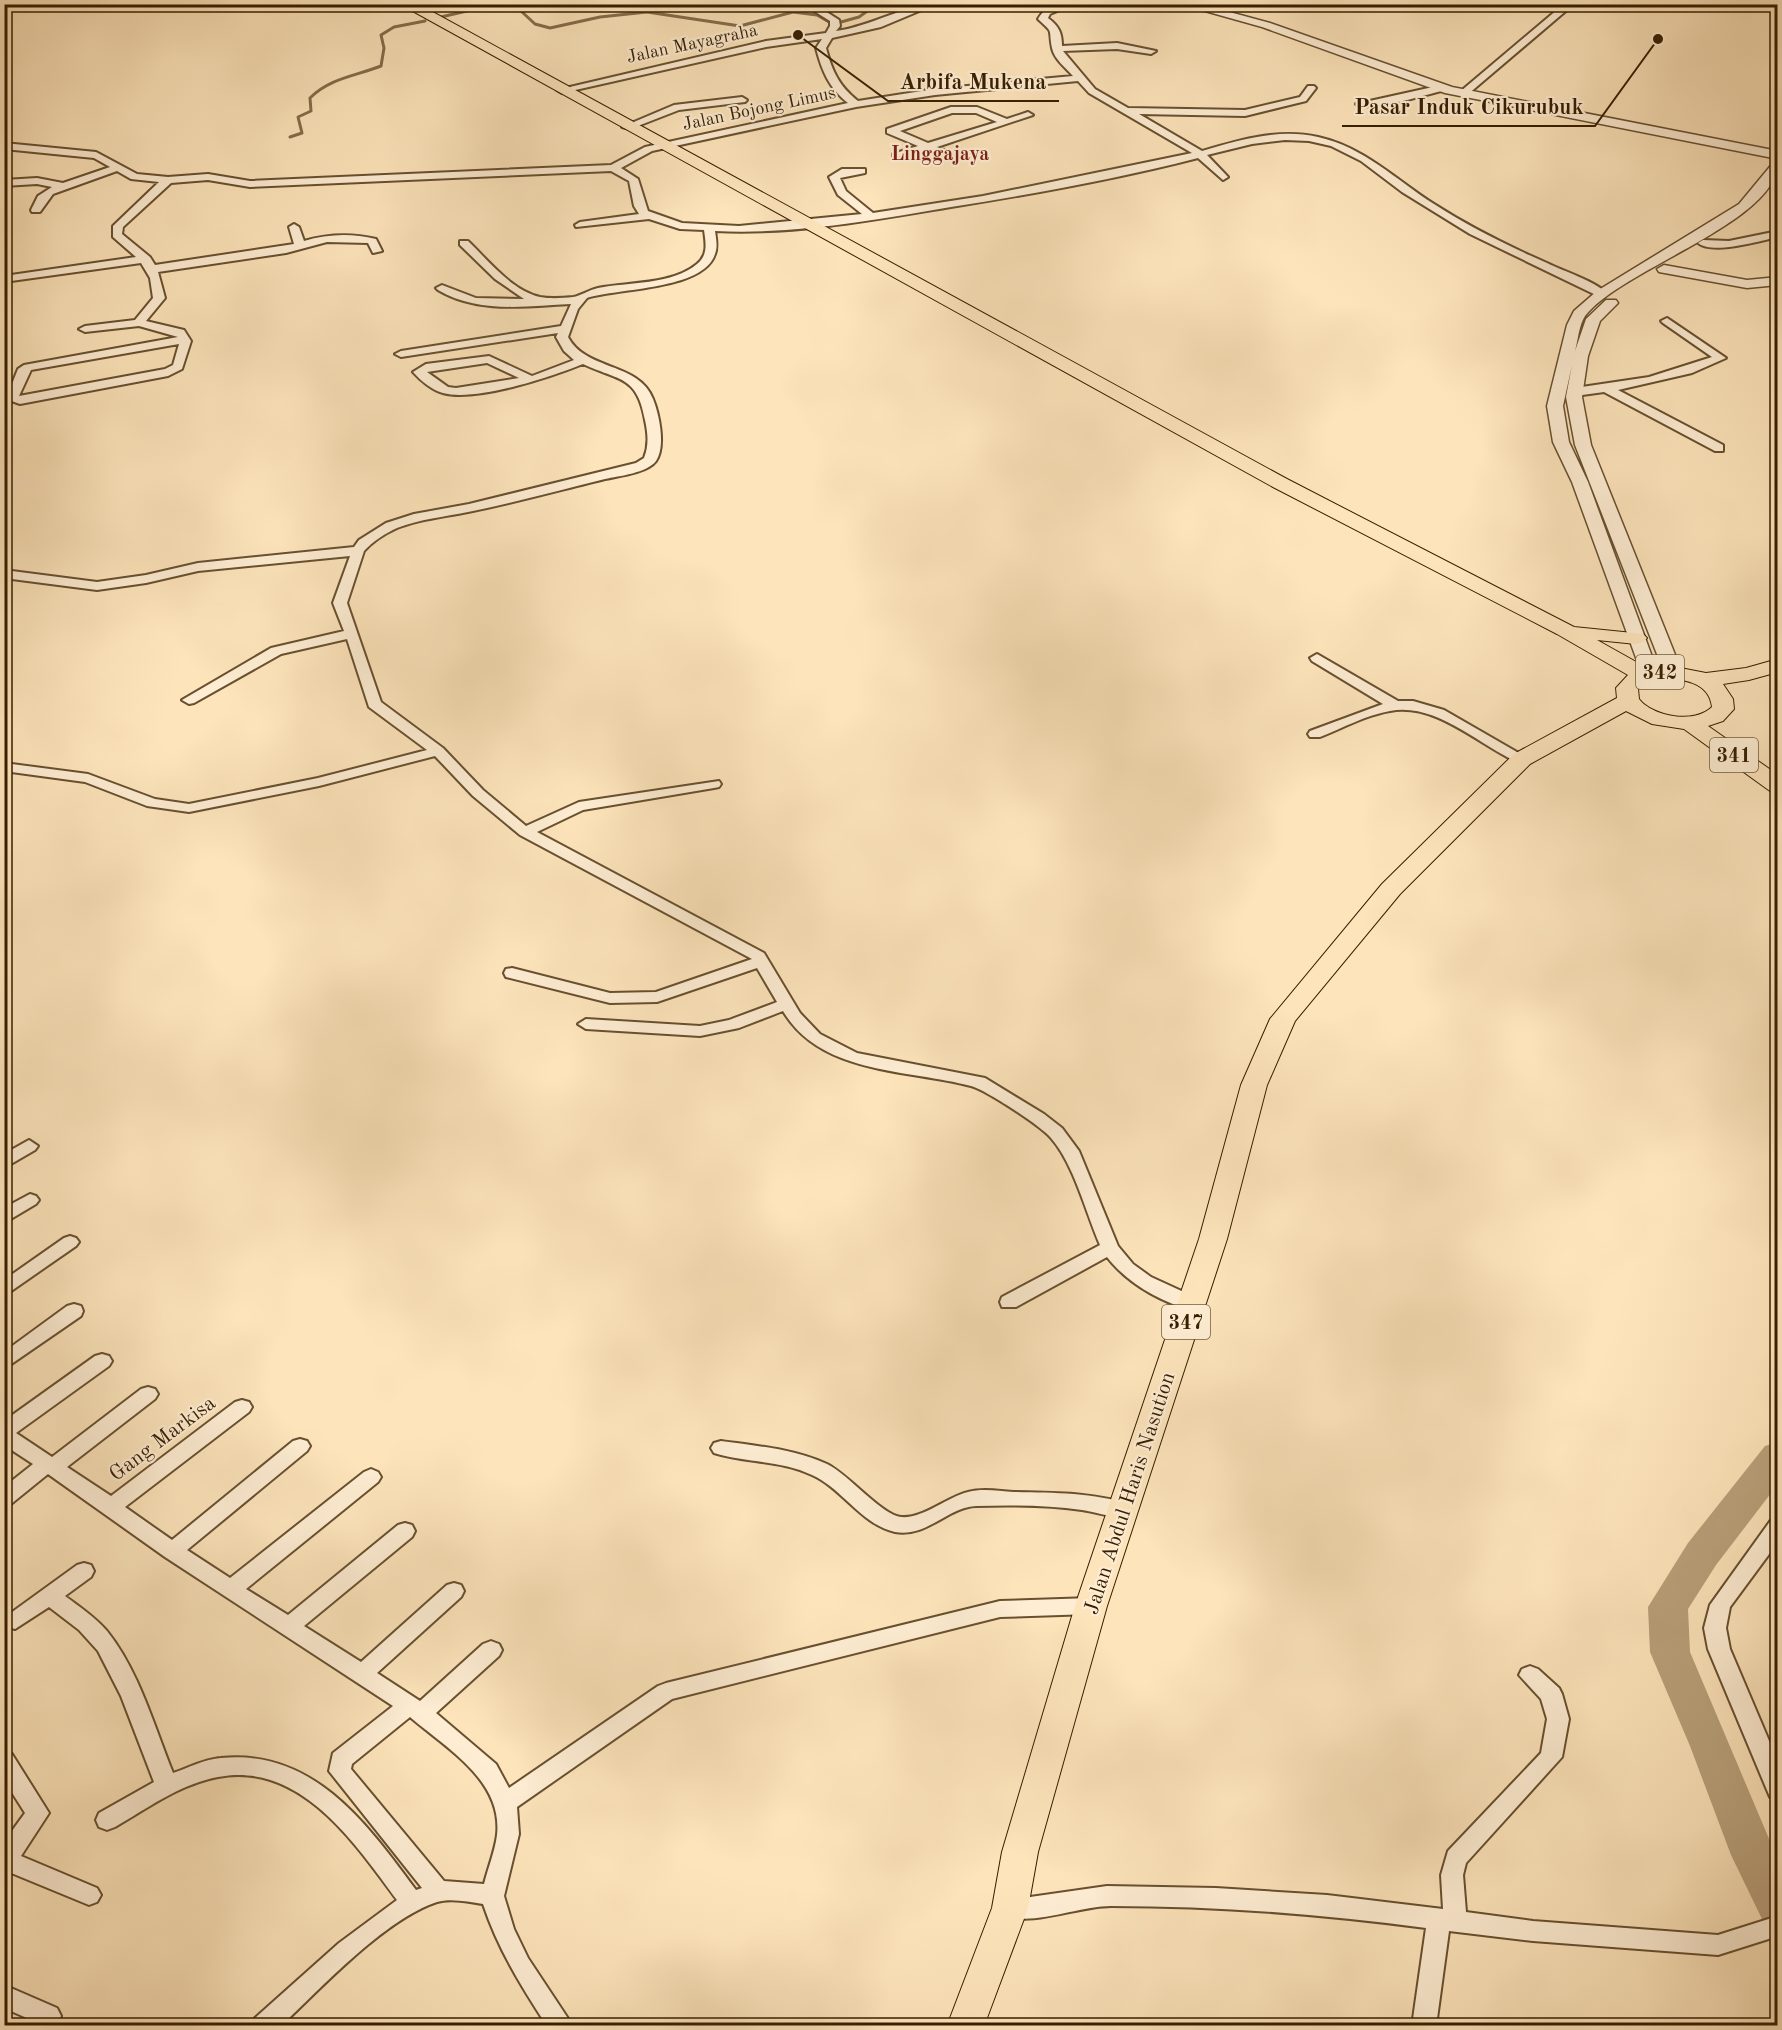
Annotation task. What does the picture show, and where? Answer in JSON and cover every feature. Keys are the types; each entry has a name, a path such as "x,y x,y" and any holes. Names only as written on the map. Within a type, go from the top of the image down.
{"main road":[{"path":"407,4 627,127 1280,483 1564,630 1604,653 1637,684"},
{"path":"1564,630 1636,638"},
{"path":"1704,680 1749,674 1778,665"},
{"name":"342","path":"1713,718 1690,723 1657,719 1640,711 1637,684 1673,672 1704,680 1719,689 1724,698"},
{"path":"1713,718 1723,710 1724,698 1749,674"},
{"name":"Jalan Abdul Haris Nasution","path":"965,2025 1010,1908 1020,1852 1091,1606 1216,1228 1254,1085 1283,1019 1391,889 1522,759 1580,729 1637,684"},
{"name":"341","path":"1713,718 1778,767"},
{"path":"1580,729 1657,719"},
{"name":"341","path":"1690,723 1778,786"}],"street":[{"path":"826,4 819,11 835,21 821,48 828,77 838,91 856,104"},
{"name":"Jalan Mayagraha","path":"561,90 766,44 878,25 932,4"},
{"path":"1070,4 1043,16 1043,19 1053,26 1057,34 1057,49 1060,57 1078,78 1109,103 1128,111 1200,154 1223,177"},
{"path":"1185,4 1266,25 1442,88 1778,150"},
{"path":"1207,4 1272,22 1467,91 1778,155"},
{"path":"1467,91 1570,4"},
{"path":"1057,49 1118,46 1151,51"},
{"name":"Jalan Bojong Limus","path":"613,168 633,155 662,146 856,104 931,93 1078,78"},
{"path":"1128,111 1250,112 1303,99 1311,88"},
{"path":"1361,104 1383,102 1442,88"},
{"path":"931,93 949,110"},
{"path":"627,127 677,107 742,100"},
{"path":"944,153 891,131 949,110 976,110 1004,121"},
{"path":"897,156 926,145 1028,115"},
{"path":"580,225 647,216 681,226 709,229 805,224 872,217 1008,195 1200,154 1287,137 1301,137 1324,142 1363,158 1387,177 1458,224 1602,294"},
{"path":"4,146 96,155 135,177 168,180 208,177 235,182 269,184 361,177 613,168 633,179 639,206 647,216"},
{"path":"1637,684 1636,638 1580,482 1561,442 1556,406 1574,355 1593,319 1610,304 1664,269 1744,207 1778,166"},
{"path":"36,210 44,196 61,186 116,168"},
{"path":"861,171 842,172 834,177 842,193 872,217"},
{"path":"139,323 159,298 153,269 146,259 117,235 116,231 118,226 168,180"},
{"path":"4,183 37,182 61,186"},
{"path":"1673,672 1583,445 1575,392 1574,355 1579,314 1602,294 1694,246 1762,204 1778,186"},
{"path":"594,213 639,206"},
{"path":"294,227 300,246"},
{"path":"442,288 454,296 474,302 578,300 590,293 665,281 703,265 710,255 709,229"},
{"path":"1694,246 1729,244 1778,234"},
{"path":"153,269 253,256 300,246 321,238 356,237 372,241 377,251"},
{"path":"464,243 486,266 517,290 542,301"},
{"path":"4,279 146,259"},
{"path":"1664,269 1747,284 1778,281"},
{"path":"578,300 561,337 564,344 569,351 584,360 631,382 646,396 655,439 650,459 640,466 619,472 391,526 364,543 358,551 340,603 374,704 438,751 478,793 525,832 758,956 787,1004 814,1038 827,1046 871,1062 979,1082 1038,1118 1056,1132 1070,1151 1110,1248 1126,1269 1136,1277 1192,1304"},
{"path":"1575,392 1608,390 1720,358 1666,321"},
{"path":"85,329 139,323 180,333 185,339"},
{"path":"401,354 564,328"},
{"path":"185,339 178,367 168,372 20,400 12,399 24,369 28,367 185,339"},
{"path":"531,380 489,358 426,368 418,372 444,390 456,392 531,380 584,360"},
{"path":"1608,390 1719,448"},
{"path":"1561,442 1583,445"},
{"path":"4,574 97,586 146,579 198,567 358,551"},
{"path":"189,700 276,651 351,634"},
{"path":"1317,658 1397,706"},
{"path":"1315,735 1397,706 1414,705 1434,712 1522,759"},
{"path":"4,767 88,778 152,803 189,808 319,782 438,751"},
{"path":"525,832 579,806 714,784"},
{"path":"512,973 610,998 657,998 763,961"},
{"path":"586,1024 700,1031 733,1024 787,1004"},
{"path":"4,1162 29,1146"},
{"path":"4,1216 30,1200"},
{"path":"4,1290 70,1242"},
{"path":"1010,1302 1110,1248"},
{"path":"4,1362 74,1311"},
{"path":"102,1361 4,1433 172,1551 415,1709 488,1771 506,1803 508,1834 492,1896 503,1930 520,1965 561,2025"},
{"path":"4,1499 148,1394"},
{"name":"Gang Markisa","path":"111,1507 242,1407"},
{"path":"172,1551 300,1446"},
{"path":"721,1448 795,1461 819,1468 834,1477 874,1513 895,1524 916,1522 962,1500 974,1498 1080,1502 1124,1510"},
{"path":"231,1589 371,1477"},
{"path":"1778,1526 1720,1605 1715,1628 1719,1649 1778,1790"},
{"path":"288,1627 405,1531"},
{"path":"15,1622 84,1571"},
{"path":"362,1674 454,1590"},
{"path":"49,1596 83,1622 104,1644 118,1667 167,1786"},
{"path":"506,1803 666,1692 1000,1609 1091,1606"},
{"path":"439,1892 340,1771 341,1760 415,1709 491,1650"},
{"path":"1424,2025 1447,1920 1456,1858 1551,1757 1558,1719 1551,1694 1530,1676"},
{"path":"4,1761 38,1813 4,1860 89,1895"},
{"path":"107,1820 180,1779 219,1767 271,1768 299,1781 331,1803 359,1831 412,1902"},
{"path":"263,2025 379,1925 412,1902 439,1892 456,1891 492,1896"},
{"path":"1010,1908 1062,1904 1107,1896 1216,1898 1327,1905 1533,1931 1718,1945 1778,1926"},
{"path":"4,1996 49,2016"}],"waterway":[{"path":"441,17 497,4"},
{"path":"524,4 521,11 535,24 550,28 600,17 647,12 740,26 793,12 817,15 829,22 841,22 859,17 877,4"},
{"path":"290,137 302,133 298,117 311,111 310,98 318,91 335,82 381,66 384,48 381,35 394,27 425,21"},
{"path":"1778,1456 1702,1554 1668,1607 1670,1652 1711,1746 1753,1855 1778,1905"}],"place":[{"name":"Arbifa Mukena","path":"798,35"},
{"name":"Pasar Induk Cikurubuk","path":"1658,39"}],"district":[{"name":"Linggajaya","path":"940,153"}]}
